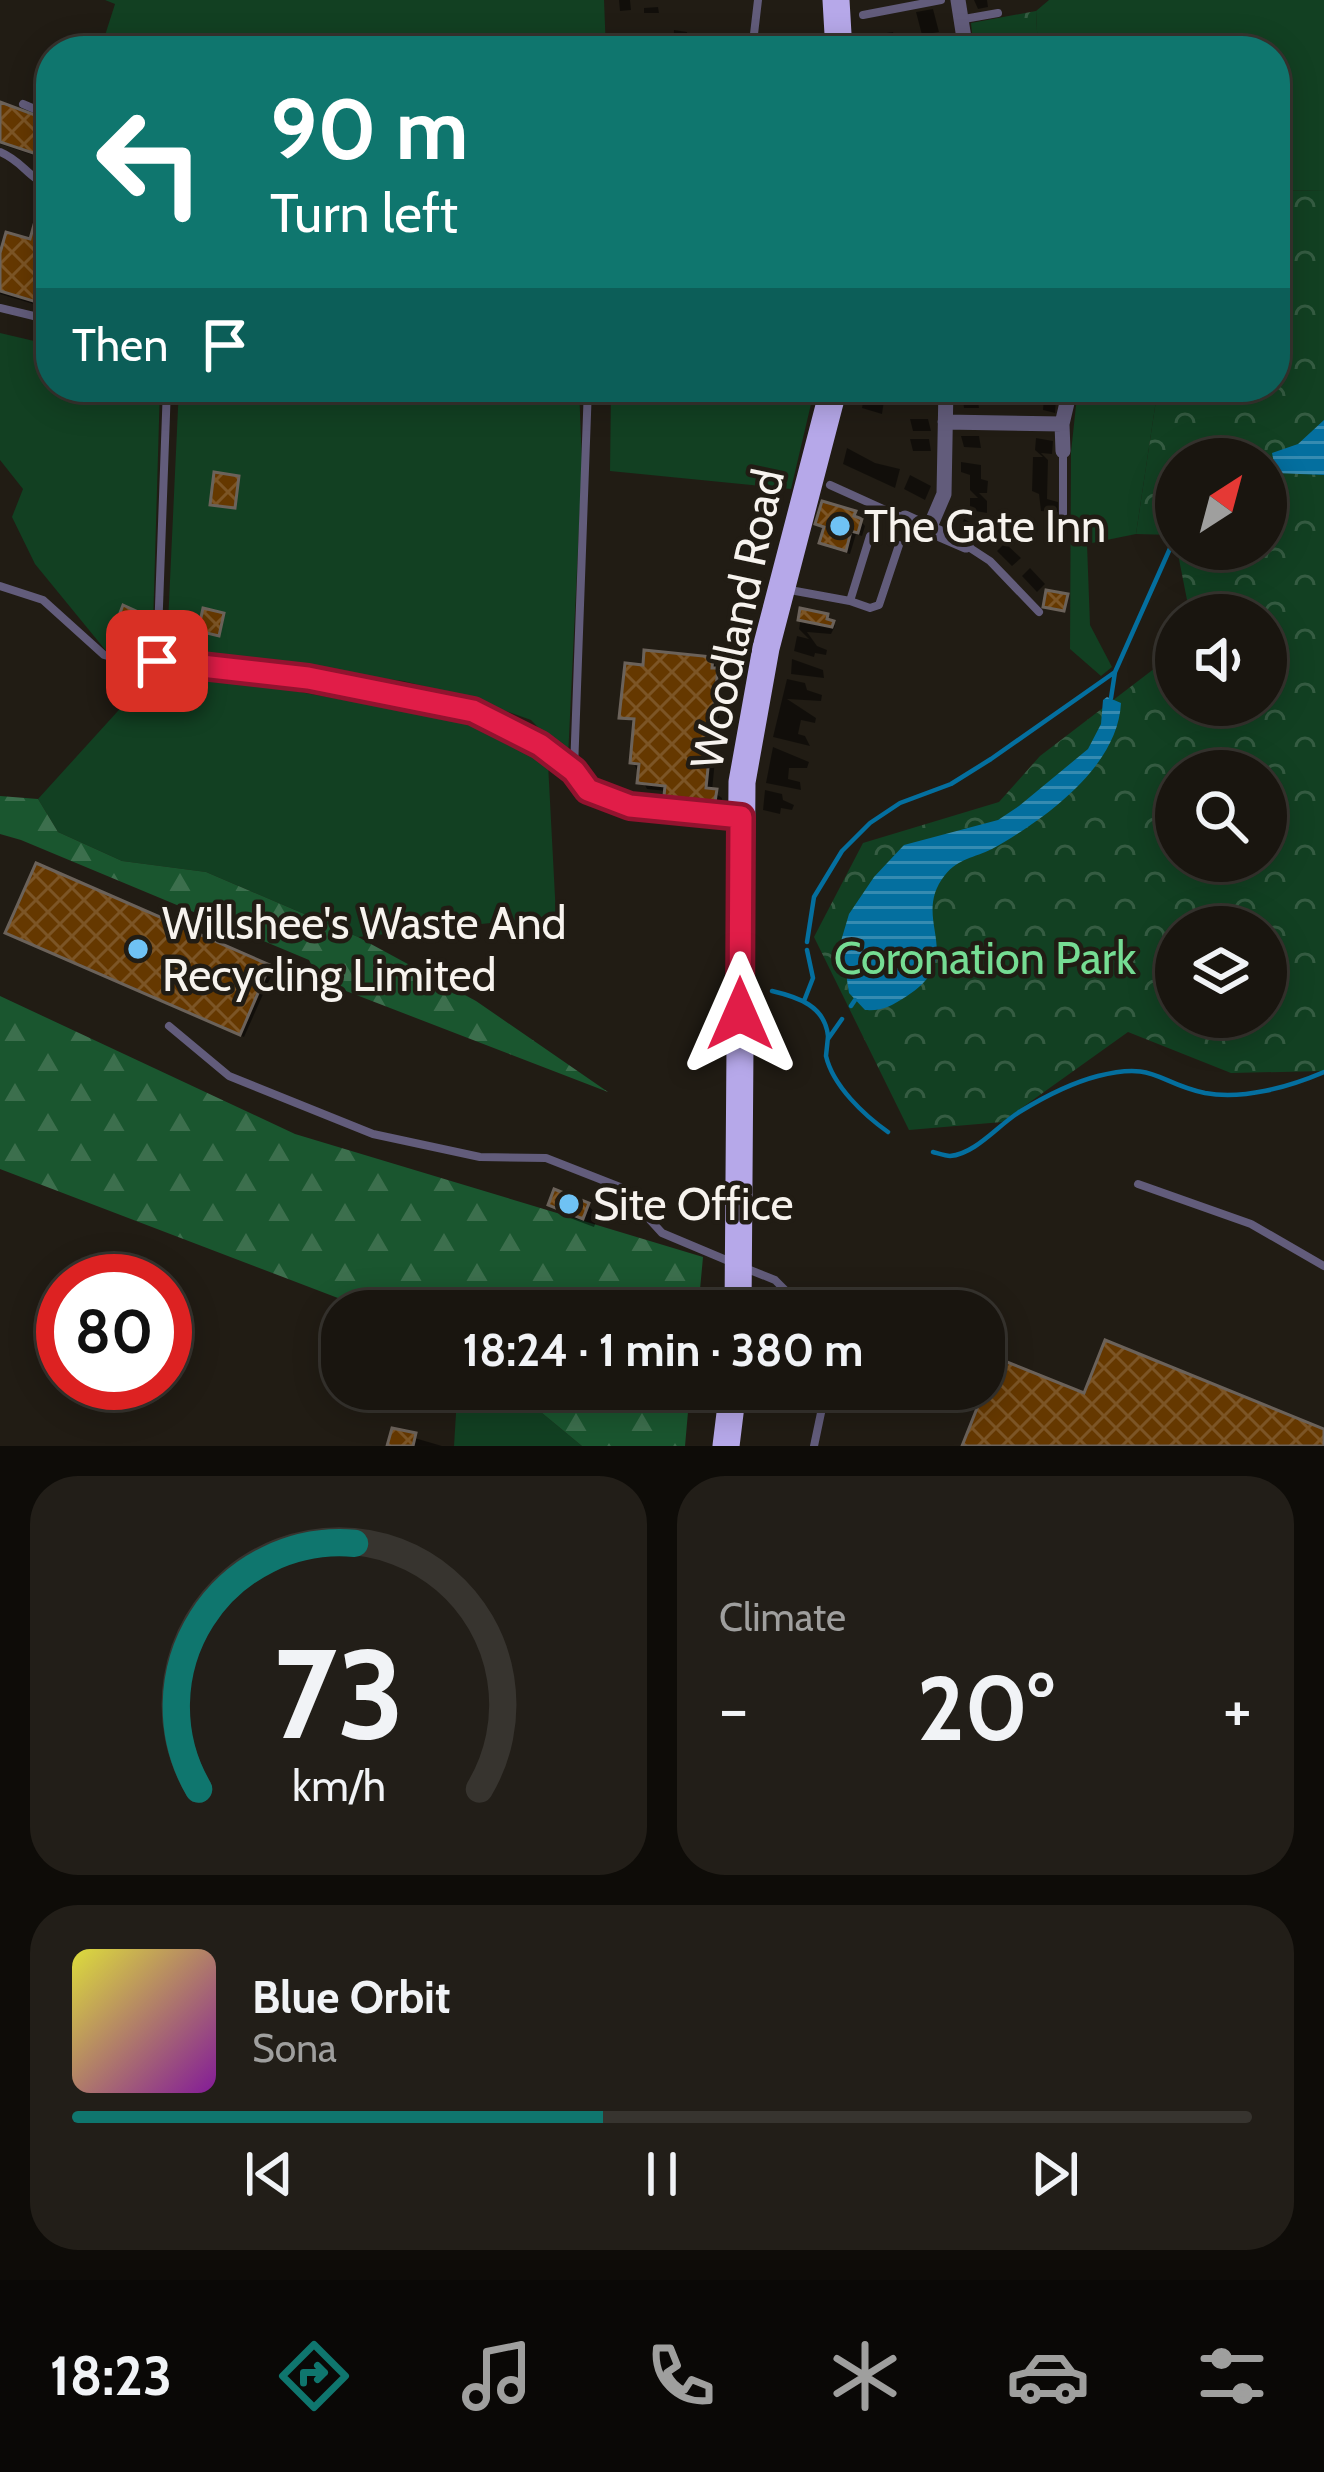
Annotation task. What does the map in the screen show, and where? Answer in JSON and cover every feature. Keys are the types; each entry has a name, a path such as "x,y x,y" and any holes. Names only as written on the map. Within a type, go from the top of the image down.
{"highway":[{"path":"836,0 838,36"},
{"name":"Woodland Road","path":"738,1290 741,817 751,721 829,402"},
{"path":"726,1446 730,1410"}],"street":[{"path":"958,0 963,36"},
{"path":"929,529 944,494 946,402"},
{"path":"1063,451 1067,402"},
{"path":"945,422 1062,424"},
{"path":"904,518 966,545"}],"lane":[{"path":"754,36 758,0"},
{"path":"863,15 941,0"},
{"path":"960,20 998,13"},
{"path":"22,104 36,110"},
{"path":"0,152 18,160 36,181"},
{"path":"0,308 36,317"},
{"path":"157,661 166,402"},
{"path":"574,771 587,402"},
{"path":"1063,451 1063,517"},
{"path":"830,485 904,518"},
{"path":"850,601 870,536"},
{"path":"782,588 869,608 879,605 899,545"},
{"path":"966,545 990,561 1040,612"},
{"path":"0,586 43,600 104,655 147,667 157,661 308,678 473,711 540,745 574,771 588,790 630,806 741,817"},
{"path":"169,1026 229,1076 373,1134 480,1156 546,1158 620,1187 662,1233 775,1280 785,1290"},
{"path":"1138,1184 1251,1224 1324,1266"},
{"path":"814,1446 822,1410"}],"green space":[{"path":"105,0 604,0 605,36 105,36 115,4"},
{"path":"1049,0 1324,0 1324,191 1290,190 1290,36 1037,36 1036,11"},
{"path":"1036,11 1037,36 972,36 971,23"},
{"name":"Coronation Park","path":"1290,190 1324,191 1324,1071 1231,1073 1128,1032 1002,1122 909,1130 814,937 863,843 999,802 1040,756 1155,668 1155,726 1287,726 1287,594 1186,594 1181,570 1287,570 1287,438 1155,438 1155,534 1136,534 1156,402 1290,402"},
{"path":"0,333 36,341 36,402 160,402 152,660 107,652 35,564 12,517 23,489 0,460"},
{"path":"178,402 580,402 582,464 568,758 531,720 464,696 403,681 167,645"},
{"path":"611,402 811,402 791,489 610,471"},
{"path":"1076,402 1156,402 1136,534 1087,544 1090,625 1112,667 1101,676 1070,649 1071,452"},
{"path":"178,670 450,719 518,741 548,763 556,916 358,937 206,872 122,861 58,832 38,799 137,690"},
{"path":"0,796 38,799 58,832 122,861 206,872 358,937 476,1001 608,1092 320,981 309,960 0,834"},
{"path":"0,996 295,1134 703,1257 700,1290 321,1292 0,1169"},
{"path":"456,1410 538,1410 582,1446 454,1446"},
{"path":"538,1410 688,1410 685,1446 582,1446"}],"water":[{"path":"1324,420 1324,475 1287,473 1287,448"},
{"path":"1107,697 1121,703 1117,726 1093,770 1034,823 950,869 936,891 933,907 934,967 907,996 887,1007 865,1010 849,993 841,941 849,914 874,877 904,845 998,820 1019,806 1088,749 1101,724"}],"building":[{"path":"0,102 36,115 36,154 0,142"},
{"path":"36,218 36,302 0,291 0,253 6,232 30,239"},
{"path":"214,472 239,476 235,508 210,505"},
{"name":"The Gate Inn","path":"822,501 856,511 854,516 862,519 858,533 851,531 846,551 819,543 824,527 815,524"},
{"path":"1046,590 1068,594 1064,611 1043,607"},
{"path":"123,605 145,615 139,629 115,626"},
{"path":"203,608 224,613 219,636 198,631"},
{"path":"800,608 828,614 827,619 834,621 832,627 798,620"},
{"path":"644,650 713,657 712,668 718,668 706,788 717,789 715,802 664,796 665,786 637,783 639,764 630,763 634,719 619,718 625,663 643,665"},
{"name":"Willshee's Waste And Recycling Limited","path":"36,863 270,965 240,1035 5,933"},
{"name":"Site Office","path":"554,1189 589,1203 583,1219 548,1205"},
{"path":"1105,1340 1324,1429 1324,1446 962,1446 976,1410 1005,1410 1005,1361 1084,1393"},
{"path":"392,1428 416,1433 413,1446 387,1446"}],"waterway":[{"path":"807,942 814,897 842,851 870,823 900,803 951,784 1115,672 1160,570"},
{"path":"1111,698 1115,672"},
{"path":"804,1001 813,978 807,950"},
{"path":"772,991 800,1000 822,1017 828,1036 826,1056 835,1078 888,1132"},
{"path":"851,1006 855,1000"},
{"path":"828,1039 842,1019"},
{"path":"933,1152 960,1154 1048,1096 1117,1072 1145,1072 1189,1089 1235,1095 1281,1087 1324,1072"}],"place":[{"name":"The Gate Inn","path":"840,526"},
{"name":"Willshee's Waste And Recycling Limited","path":"138,949"},
{"name":"Site Office","path":"569,1204"}],"route":[{"path":"157,661 308,678 473,711 540,745 574,771 588,790 630,806 741,817 740,1014"}]}
